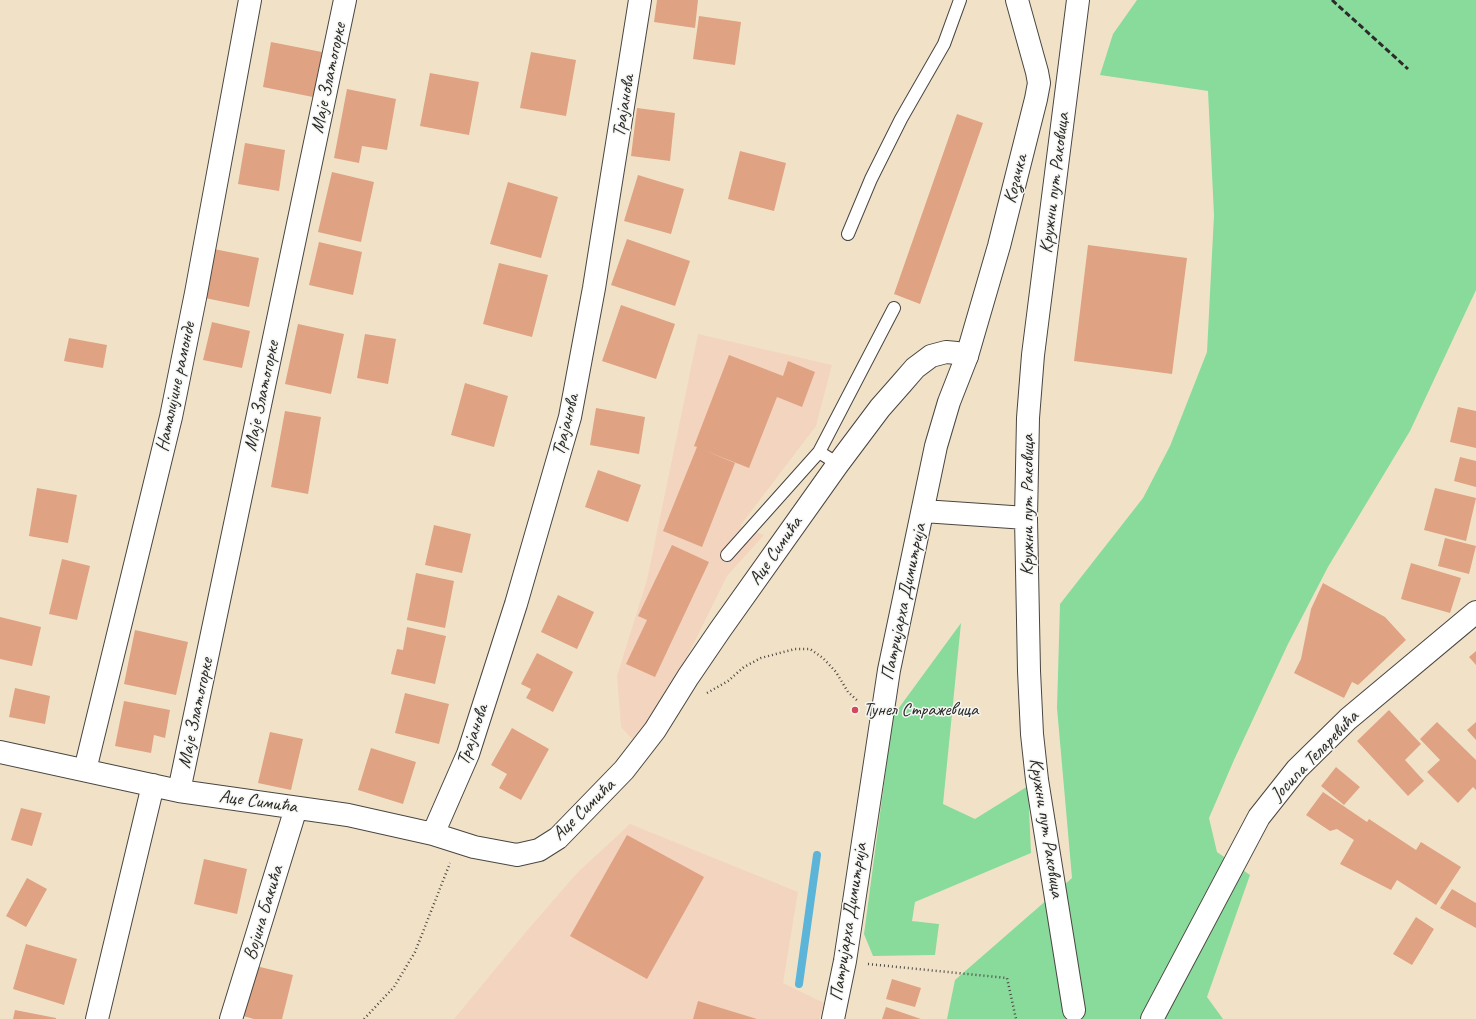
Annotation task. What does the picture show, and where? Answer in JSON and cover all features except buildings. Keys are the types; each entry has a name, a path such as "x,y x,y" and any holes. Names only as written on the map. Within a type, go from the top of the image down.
{"street":[{"name":"Наталијине рамонде","path":"85,770 171,417 196,293 250,0"},
{"name":"Маје Златогорке","path":"179,791 345,0"},
{"name":"Трајанова","path":"433,834 468,754 516,604 570,417 594,288 640,0"},
{"name":"Козачка","path":"967,356 999,246 1036,99 1038,83 1037,72 1017,0"},
{"name":"Кружни пут Раковица","path":"1074,1010 1042,819 1032,734 1029,671 1026,518 1028,418 1032,363 1078,0"},
{"name":"Аце Симића","path":"0,752 179,791 348,815 517,855 539,850 558,838 624,770 655,730 704,653 838,464 880,408 922,362 931,356 946,352 967,356"},
{"name":"Патријарха Димитрија","path":"833,1019 845,961 889,670 936,446 949,402 967,356"},
{"path":"923,511 1026,518"},
{"name":"Јосипа Теларевића","path":"1152,1019 1251,831 1268,805 1297,769 1334,731 1476,612"},
{"name":"Маје Златогорке","path":"97,1019 153,785"},
{"name":"Војина Бакића","path":"232,1019 296,808"}],"lane":[{"path":"848,234 871,179 898,126 944,44 960,0"},
{"path":"727,555 819,452 894,308"},
{"path":"819,452 838,464"}],"path":[{"path":"705,694 728,681 744,667 761,658 795,649 810,649 823,658 836,672 848,692 861,704 882,716"},
{"path":"364,1019 394,987 415,952 458,842"},
{"path":"845,961 1007,978 1016,1019"}],"shaded area":[{"path":"698,334 832,365 816,426 740,526 764,535 727,576 679,673 637,744 621,727 617,676 647,580"},
{"path":"630,824 798,892 783,983 824,1003 819,1019 454,1019 577,873"}],"green space":[{"path":"1137,0 1476,0 1476,290 1410,431 1328,567 1288,644 1234,760 1209,818 1217,852 1250,875 1207,997 1223,1019 947,1019 955,980 1072,878 1057,708 1060,604 1143,498 1170,446 1207,352 1214,215 1208,91 1100,75 1113,34"},
{"path":"961,623 943,804 975,819 1028,786 1031,853 915,902 912,921 939,924 935,955 873,956 864,934 893,716"}],"waterway":[{"path":"799,984 817,855"}],"railway":[{"path":"1332,0 1408,69"}],"place":[{"name":"Тунел Стражевица","path":"855,710"}]}
